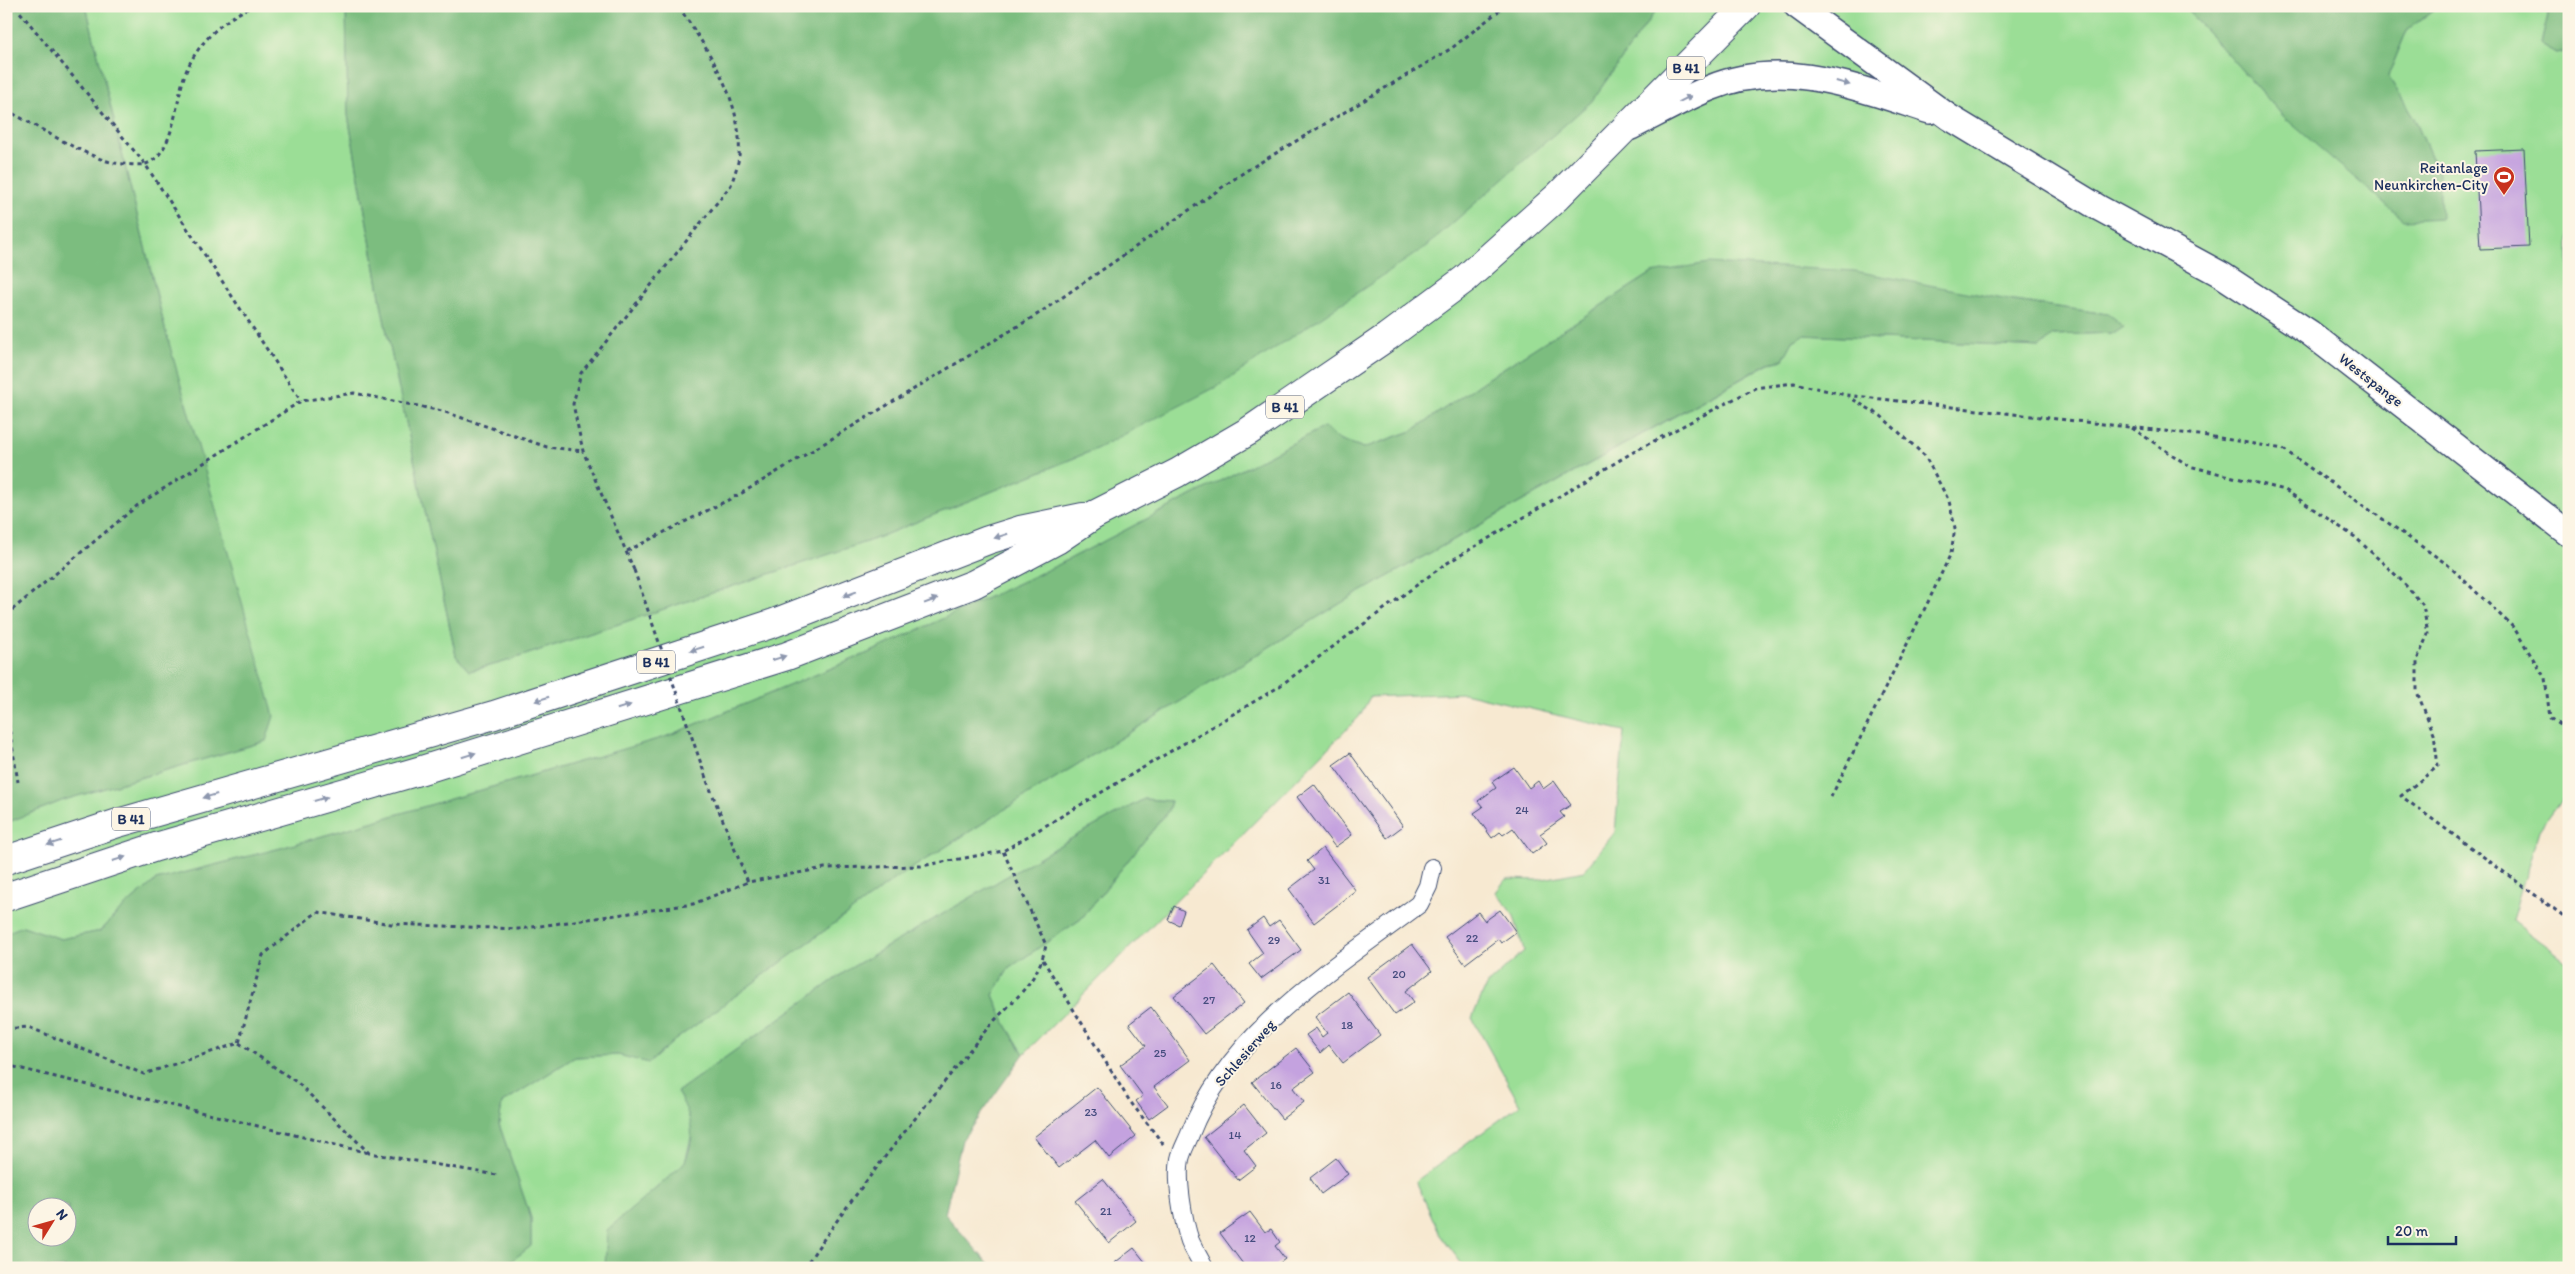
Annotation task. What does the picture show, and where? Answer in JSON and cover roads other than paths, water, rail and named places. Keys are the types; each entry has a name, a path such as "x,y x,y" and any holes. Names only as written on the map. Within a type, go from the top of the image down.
{"main road":[{"name":"B 41","path":"6,897 156,847 422,770 787,656 974,584 1050,544 1094,515 1177,473 1249,431 1387,337 1492,256 1557,197 1746,6"},
{"path":"1797,6 1949,117"},
{"path":"1820,6 1898,79"},
{"path":"1626,129 1711,87 1760,76 1786,74 1838,82 1949,117"},
{"name":"Westspange","path":"1949,117 2050,180 2222,275 2310,333 2569,534"},
{"name":"B 41","path":"6,860 127,820 494,715 774,624 988,540 1020,530 1094,515"}],"street":[{"name":"Schlesierweg","path":"1204,1268 1190,1240 1180,1195 1180,1160 1198,1114 1223,1074 1253,1039 1314,984 1419,904 1428,886 1432,868"}],"place":[{"name":"Reitanlage Neunkirchen-City","path":"2504,196"}]}
